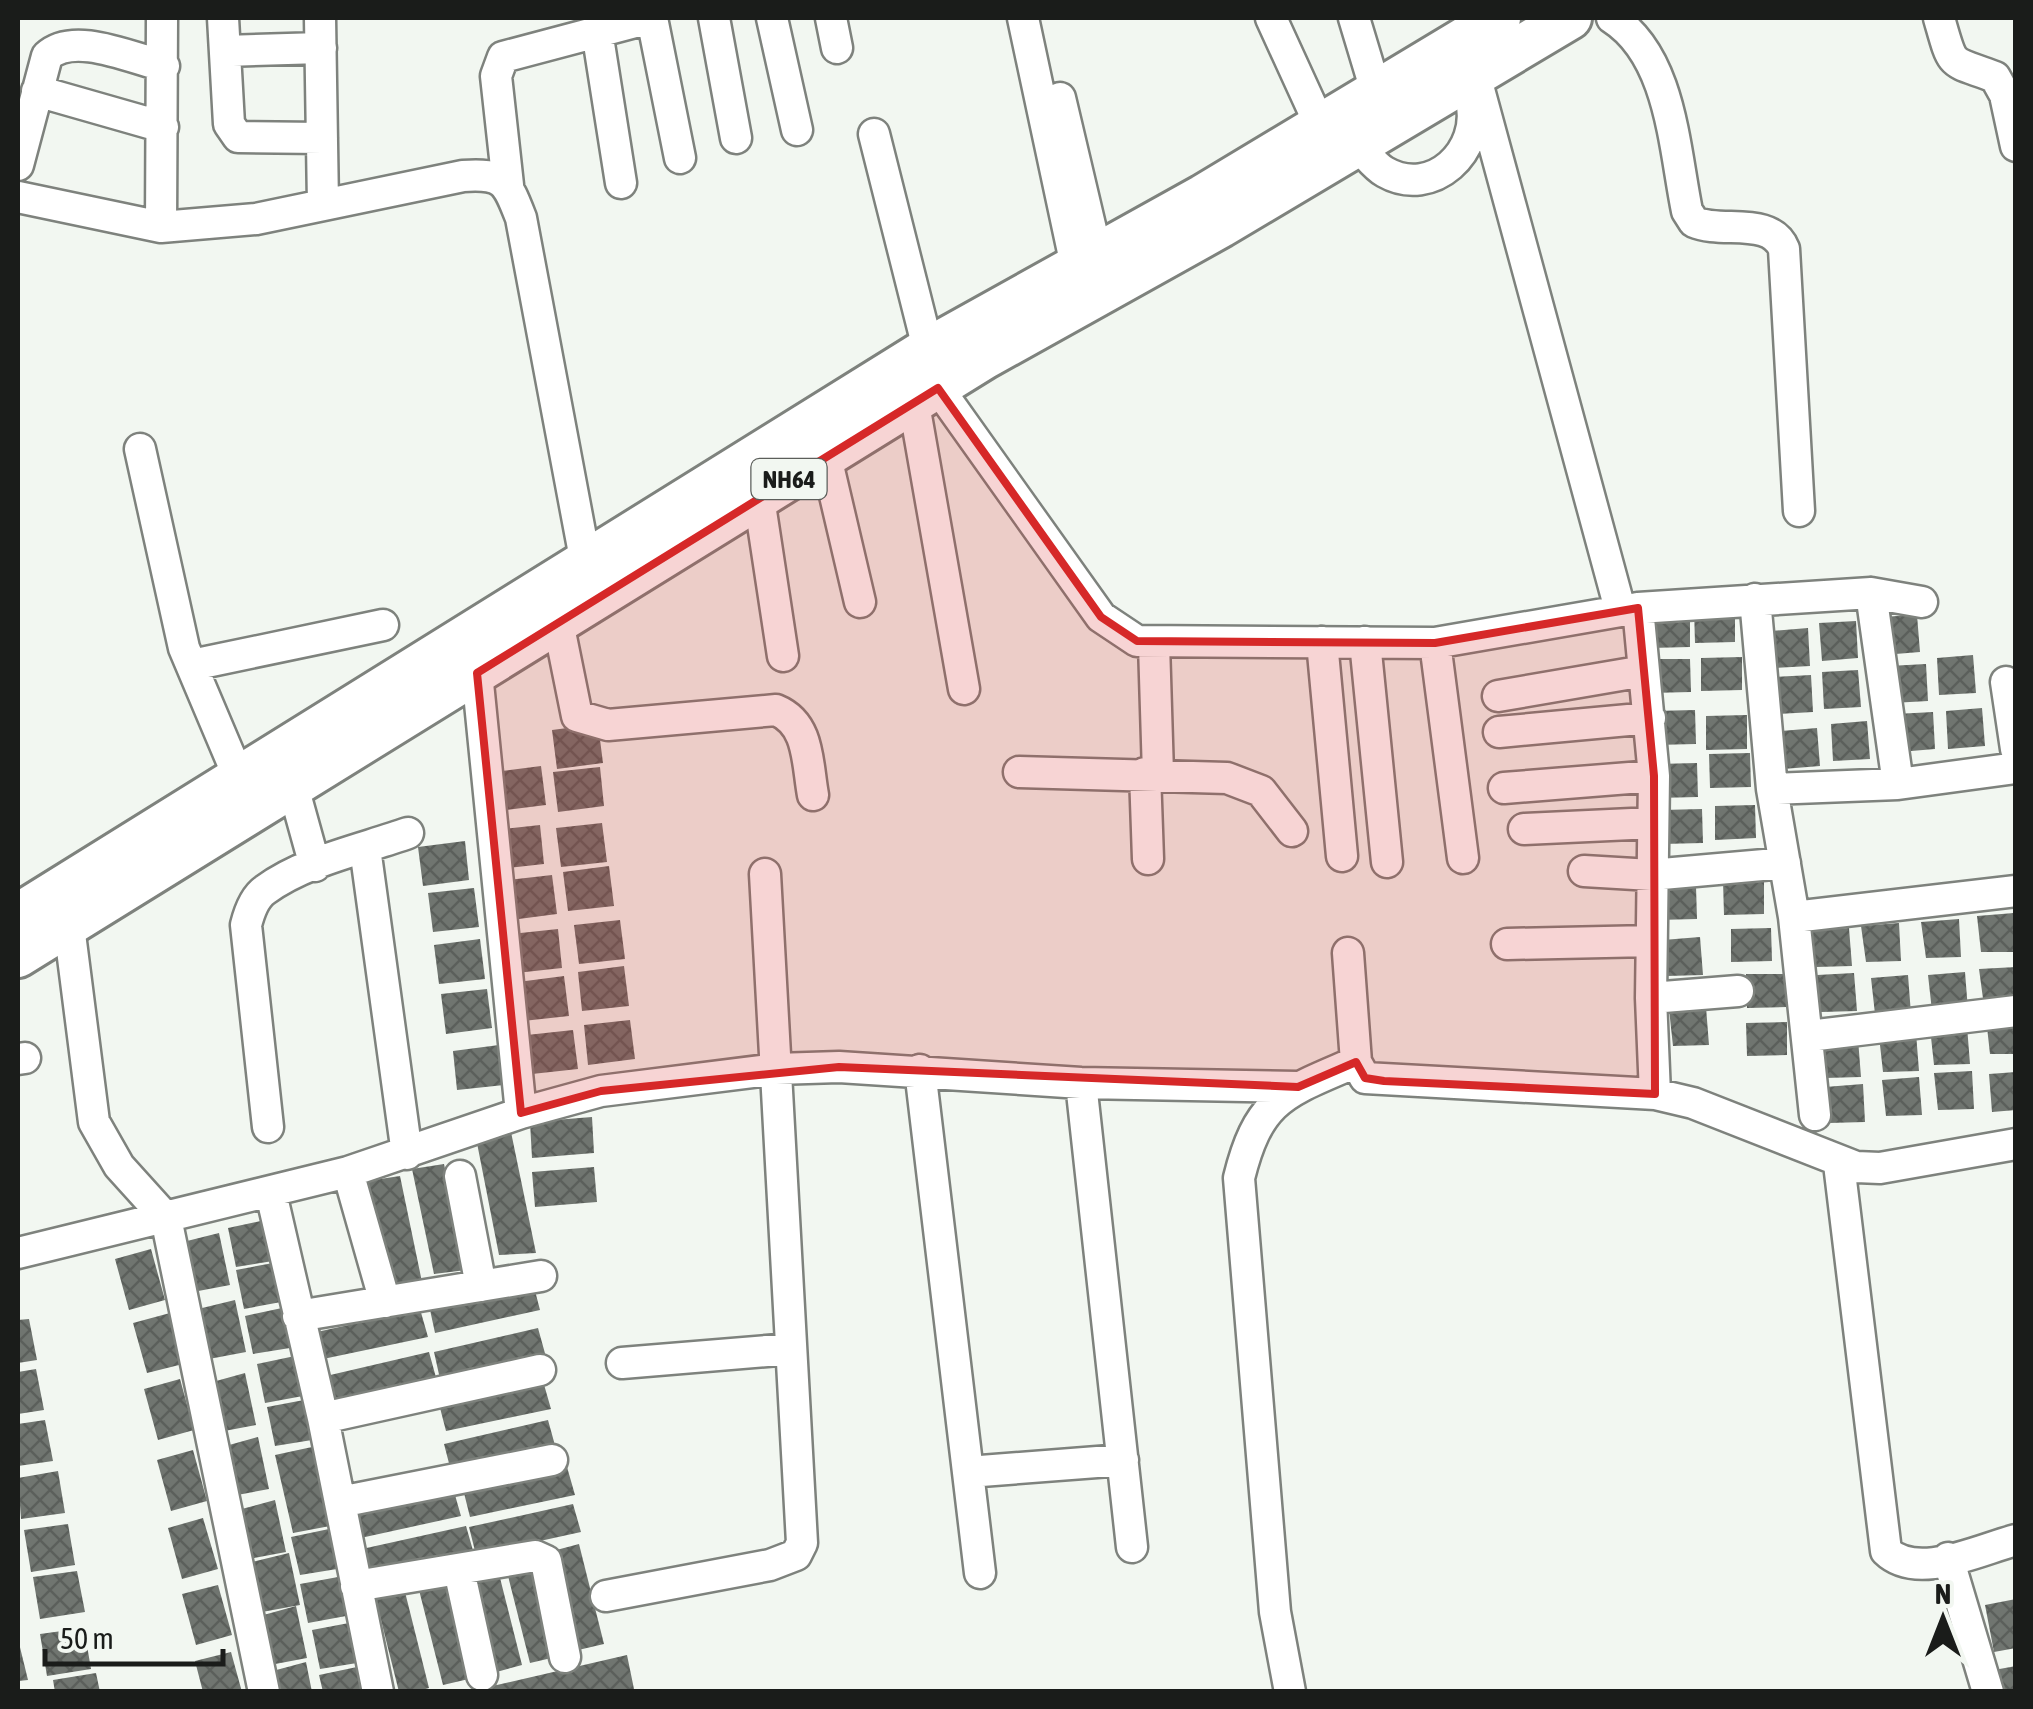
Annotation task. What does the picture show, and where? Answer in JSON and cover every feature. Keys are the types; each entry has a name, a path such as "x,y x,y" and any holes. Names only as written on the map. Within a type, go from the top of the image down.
{"highway":[{"name":"NH64","path":"18,915 245,792 292,783 477,673 826,457 922,376 1086,260 1338,135 1376,91 1477,42 1570,18"},
{"name":"NH64","path":"18,956 69,926 245,792 586,564 922,376 1338,135 1477,42"}],"street":[{"path":"161,227 162,18"},
{"path":"223,18 228,124 238,137 258,141 322,138"},
{"path":"320,18 323,205"},
{"path":"586,564 521,218 508,186 496,76 502,57 651,18 680,158"},
{"path":"714,18 736,138"},
{"path":"772,18 797,130"},
{"path":"831,18 837,48"},
{"path":"1023,18 1086,260"},
{"path":"1041,18 1086,260"},
{"path":"1271,18 1338,135 1385,172 1408,178 1433,176 1458,160 1472,140 1477,42"},
{"path":"1354,18 1376,91"},
{"path":"1612,18 1628,28 1648,52 1663,95 1687,211 1694,222 1768,230 1780,238 1784,250 1799,511"},
{"path":"1940,18 1950,58 1961,68 1995,78 2005,95 2016,146"},
{"path":"597,31 621,183"},
{"path":"1477,42 1644,671 1654,776 1651,998 1655,1094"},
{"path":"18,165 46,56 58,46 81,46 164,66"},
{"path":"225,51 320,48"},
{"path":"37,91 163,127"},
{"path":"874,134 922,376 964,689"},
{"path":"20,200 161,227 256,219 464,176 490,174 508,186"},
{"path":"922,376 1101,616 1119,633 1154,644 1435,643 1629,608 1871,594 1922,602"},
{"path":"140,449 174,610 192,665 245,792"},
{"path":"826,457 860,602"},
{"path":"758,498 783,656"},
{"path":"1871,594 1898,784"},
{"path":"1755,598 1772,788 1794,917 1815,1115"},
{"path":"558,622 577,716 608,724 776,710 793,717 803,735 812,795"},
{"path":"192,665 382,625"},
{"path":"1322,642 1342,856"},
{"path":"1366,642 1387,862"},
{"path":"1435,643 1463,858"},
{"path":"1148,859 1154,644"},
{"path":"1498,696 1644,671"},
{"path":"477,673 521,1112"},
{"path":"2006,682 2016,749"},
{"path":"1499,732 1650,718"},
{"path":"1772,788 1898,784 2016,768"},
{"path":"1018,772 1151,774 1248,782 1261,791 1292,830"},
{"path":"1504,788 1654,776"},
{"path":"292,783 315,866"},
{"path":"1524,829 1653,823"},
{"path":"268,1127 246,925 263,891 315,866 408,832"},
{"path":"365,848 407,1154"},
{"path":"1584,872 1652,875 1785,863"},
{"path":"606,1596 770,1565 796,1555 802,1543 765,874"},
{"path":"1794,917 2016,891"},
{"path":"69,926 94,1122 119,1166 166,1218 264,1692"},
{"path":"1507,944 1651,940"},
{"path":"1348,953 1356,1062 1366,1078 1655,1094 1693,1103 1839,1164 1880,1168 2016,1144"},
{"path":"1651,998 1738,991"},
{"path":"1808,1036 2016,1012"},
{"path":"1290,1692 1276,1612 1239,1178 1250,1134 1266,1110 1298,1088 1356,1062"},
{"path":"18,1254 270,1194 407,1154 521,1112 601,1091 776,1069 920,1070 1081,1084 1298,1088"},
{"path":"920,1070 980,1573"},
{"path":"1081,1084 1132,1547"},
{"path":"1839,1164 1886,1551 1898,1563 1917,1566 2016,1540"},
{"path":"348,1172 385,1302"},
{"path":"460,1176 481,1286"},
{"path":"270,1194 323,1418 378,1692"},
{"path":"298,1316 541,1276"},
{"path":"622,1363 791,1349"},
{"path":"323,1418 540,1370"},
{"path":"340,1502 552,1460"},
{"path":"968,1472 1123,1460"},
{"path":"356,1586 534,1556 546,1561 564,1657"},
{"path":"1948,1558 1988,1692"},
{"path":"459,1570 482,1675"}],"highlighted area":[{"path":"938,388 1101,617 1137,641 1435,643 1638,608 1654,776 1655,1094 1384,1081 1365,1078 1356,1062 1298,1087 839,1067 601,1091 521,1113 477,673"}],"building":[{"path":"1735,608 1735,642 1695,643 1694,609"},
{"path":"1690,613 1690,647 1650,648 1649,615"},
{"path":"1917,615 1920,652 1883,655 1880,617"},
{"path":"1856,621 1858,658 1822,661 1819,623"},
{"path":"1808,628 1810,666 1774,668 1771,631"},
{"path":"1973,655 1976,693 1939,695 1937,658"},
{"path":"1742,657 1742,690 1701,691 1701,658"},
{"path":"1650,659 1690,659 1691,692 1650,693"},
{"path":"1926,664 1928,701 1892,703 1889,666"},
{"path":"1858,670 1861,707 1824,709 1822,672"},
{"path":"1811,675 1813,712 1777,714 1774,677"},
{"path":"1982,708 1985,746 1948,749 1946,711"},
{"path":"1695,710 1696,744 1655,745 1654,711"},
{"path":"1933,712 1935,749 1899,752 1896,714"},
{"path":"1747,715 1747,749 1706,750 1706,716"},
{"path":"1867,721 1870,759 1833,761 1831,724"},
{"path":"598,724 603,763 557,769 552,730"},
{"path":"1817,728 1820,766 1783,769 1781,731"},
{"path":"1750,753 1751,787 1710,788 1709,754"},
{"path":"1697,763 1698,797 1657,798 1657,764"},
{"path":"541,766 546,805 499,811 494,772"},
{"path":"600,767 604,806 558,812 553,772"},
{"path":"1755,805 1756,838 1715,840 1715,806"},
{"path":"1702,809 1703,843 1662,844 1662,810"},
{"path":"602,823 607,862 561,867 556,828"},
{"path":"540,825 544,864 499,869 494,830"},
{"path":"465,841 469,880 423,886 418,847"},
{"path":"609,866 614,906 568,911 563,872"},
{"path":"552,875 557,914 511,920 507,880"},
{"path":"1764,880 1764,914 1724,915 1723,881"},
{"path":"1655,886 1696,886 1697,919 1657,920"},
{"path":"474,888 479,927 433,932 428,893"},
{"path":"2014,913 2016,952 1981,952 1977,916"},
{"path":"1959,919 1961,957 1926,958 1921,922"},
{"path":"620,920 625,959 579,964 574,925"},
{"path":"1899,923 1901,961 1866,962 1861,926"},
{"path":"1771,928 1772,961 1731,962 1731,929"},
{"path":"1849,928 1852,966 1816,967 1812,931"},
{"path":"558,929 562,968 516,973 511,934"},
{"path":"1700,937 1703,975 1667,976 1663,940"},
{"path":"480,939 485,979 439,984 434,945"},
{"path":"624,966 629,1006 582,1011 578,972"},
{"path":"2016,967 2016,1005 1984,1006 1979,969"},
{"path":"1965,972 1968,1010 1932,1011 1928,975"},
{"path":"1854,973 1857,1011 1821,1012 1817,975"},
{"path":"1746,974 1787,974 1787,1007 1747,1008"},
{"path":"1908,975 1911,1014 1875,1014 1871,978"},
{"path":"564,976 569,1016 523,1021 518,982"},
{"path":"487,989 492,1028 446,1034 441,994"},
{"path":"1706,1007 1709,1045 1673,1046 1669,1009"},
{"path":"2016,1016 2016,1054 1990,1054 1986,1018"},
{"path":"630,1020 635,1059 588,1065 584,1025"},
{"path":"1787,1022 1787,1055 1747,1056 1746,1023"},
{"path":"1967,1026 1970,1064 1934,1065 1930,1028"},
{"path":"573,1030 578,1069 532,1074 527,1035"},
{"path":"1916,1033 1919,1071 1883,1072 1879,1036"},
{"path":"1858,1039 1861,1077 1825,1078 1821,1041"},
{"path":"499,1045 504,1085 457,1090 453,1051"},
{"path":"1972,1071 1974,1109 1938,1110 1934,1073"},
{"path":"2016,1072 2016,1110 1992,1112 1989,1074"},
{"path":"1919,1077 1922,1115 1886,1116 1882,1080"},
{"path":"1863,1084 1865,1122 1829,1123 1825,1087"},
{"path":"592,1117 594,1153 532,1158 530,1122"},
{"path":"511,1132 536,1253 499,1255 476,1138"},
{"path":"444,1164 466,1270 434,1274 412,1169"},
{"path":"594,1167 597,1202 535,1207 532,1172"},
{"path":"400,1176 422,1282 390,1286 367,1181"},
{"path":"265,1220 273,1261 236,1267 228,1228"},
{"path":"219,1233 230,1285 193,1292 183,1242"},
{"path":"151,1249 165,1300 129,1310 115,1259"},
{"path":"273,1263 281,1302 244,1309 236,1270"},
{"path":"533,1283 540,1310 435,1333 429,1305"},
{"path":"235,1300 246,1352 209,1359 198,1309"},
{"path":"282,1308 290,1348 253,1354 245,1316"},
{"path":"420,1309 428,1337 323,1359 317,1332"},
{"path":"170,1313 183,1364 147,1373 133,1323"},
{"path":"29,1319 37,1360 18,1363 18,1320"},
{"path":"538,1328 546,1357 440,1379 434,1352"},
{"path":"429,1352 437,1381 332,1403 326,1376"},
{"path":"295,1356 303,1396 265,1403 257,1364"},
{"path":"36,1369 44,1410 18,1414 18,1372"},
{"path":"245,1373 256,1425 219,1432 209,1383"},
{"path":"180,1379 194,1430 158,1440 144,1389"},
{"path":"543,1381 551,1409 446,1431 439,1404"},
{"path":"304,1400 312,1440 275,1446 267,1407"},
{"path":"45,1420 53,1461 18,1466 18,1424"},
{"path":"548,1420 556,1449 451,1471 444,1444"},
{"path":"258,1437 269,1489 232,1496 222,1447"},
{"path":"312,1447 330,1526 293,1533 275,1455"},
{"path":"193,1450 207,1501 171,1511 157,1460"},
{"path":"567,1467 575,1495 470,1517 463,1489"},
{"path":"58,1471 65,1513 21,1519 18,1478"},
{"path":"453,1488 461,1516 356,1539 349,1511"},
{"path":"275,1500 286,1552 249,1559 238,1510"},
{"path":"573,1504 581,1532 476,1555 469,1527"},
{"path":"203,1518 218,1569 182,1579 168,1528"},
{"path":"68,1524 75,1565 31,1572 24,1530"},
{"path":"466,1526 474,1554 369,1576 362,1549"},
{"path":"329,1529 337,1569 300,1575 291,1537"},
{"path":"579,1544 604,1644 574,1651 549,1552"},
{"path":"289,1553 300,1605 262,1612 252,1562"},
{"path":"535,1557 560,1656 530,1663 505,1564"},
{"path":"497,1566 522,1665 493,1673 468,1574"},
{"path":"77,1571 85,1612 40,1619 33,1577"},
{"path":"338,1577 346,1616 308,1623 300,1584"},
{"path":"448,1578 473,1678 443,1685 418,1586"},
{"path":"218,1585 232,1635 196,1645 182,1594"},
{"path":"404,1588 429,1688 415,1692 399,1692 375,1596"},
{"path":"2016,1599 2016,1648 1994,1652 1985,1605"},
{"path":"296,1606 307,1658 270,1665 260,1616"},
{"path":"349,1623 357,1663 320,1669 312,1630"},
{"path":"84,1628 91,1669 47,1676 40,1634"},
{"path":"18,1639 28,1680 18,1681"},
{"path":"231,1652 242,1692 203,1692 195,1661"},
{"path":"627,1655 634,1689 475,1692 475,1690"},
{"path":"306,1662 312,1692 274,1692 269,1672"},
{"path":"2016,1666 2016,1692 1998,1692 1994,1670"},
{"path":"357,1667 361,1692 323,1692 319,1675"},
{"path":"96,1673 100,1692 55,1692 53,1680"}]}
